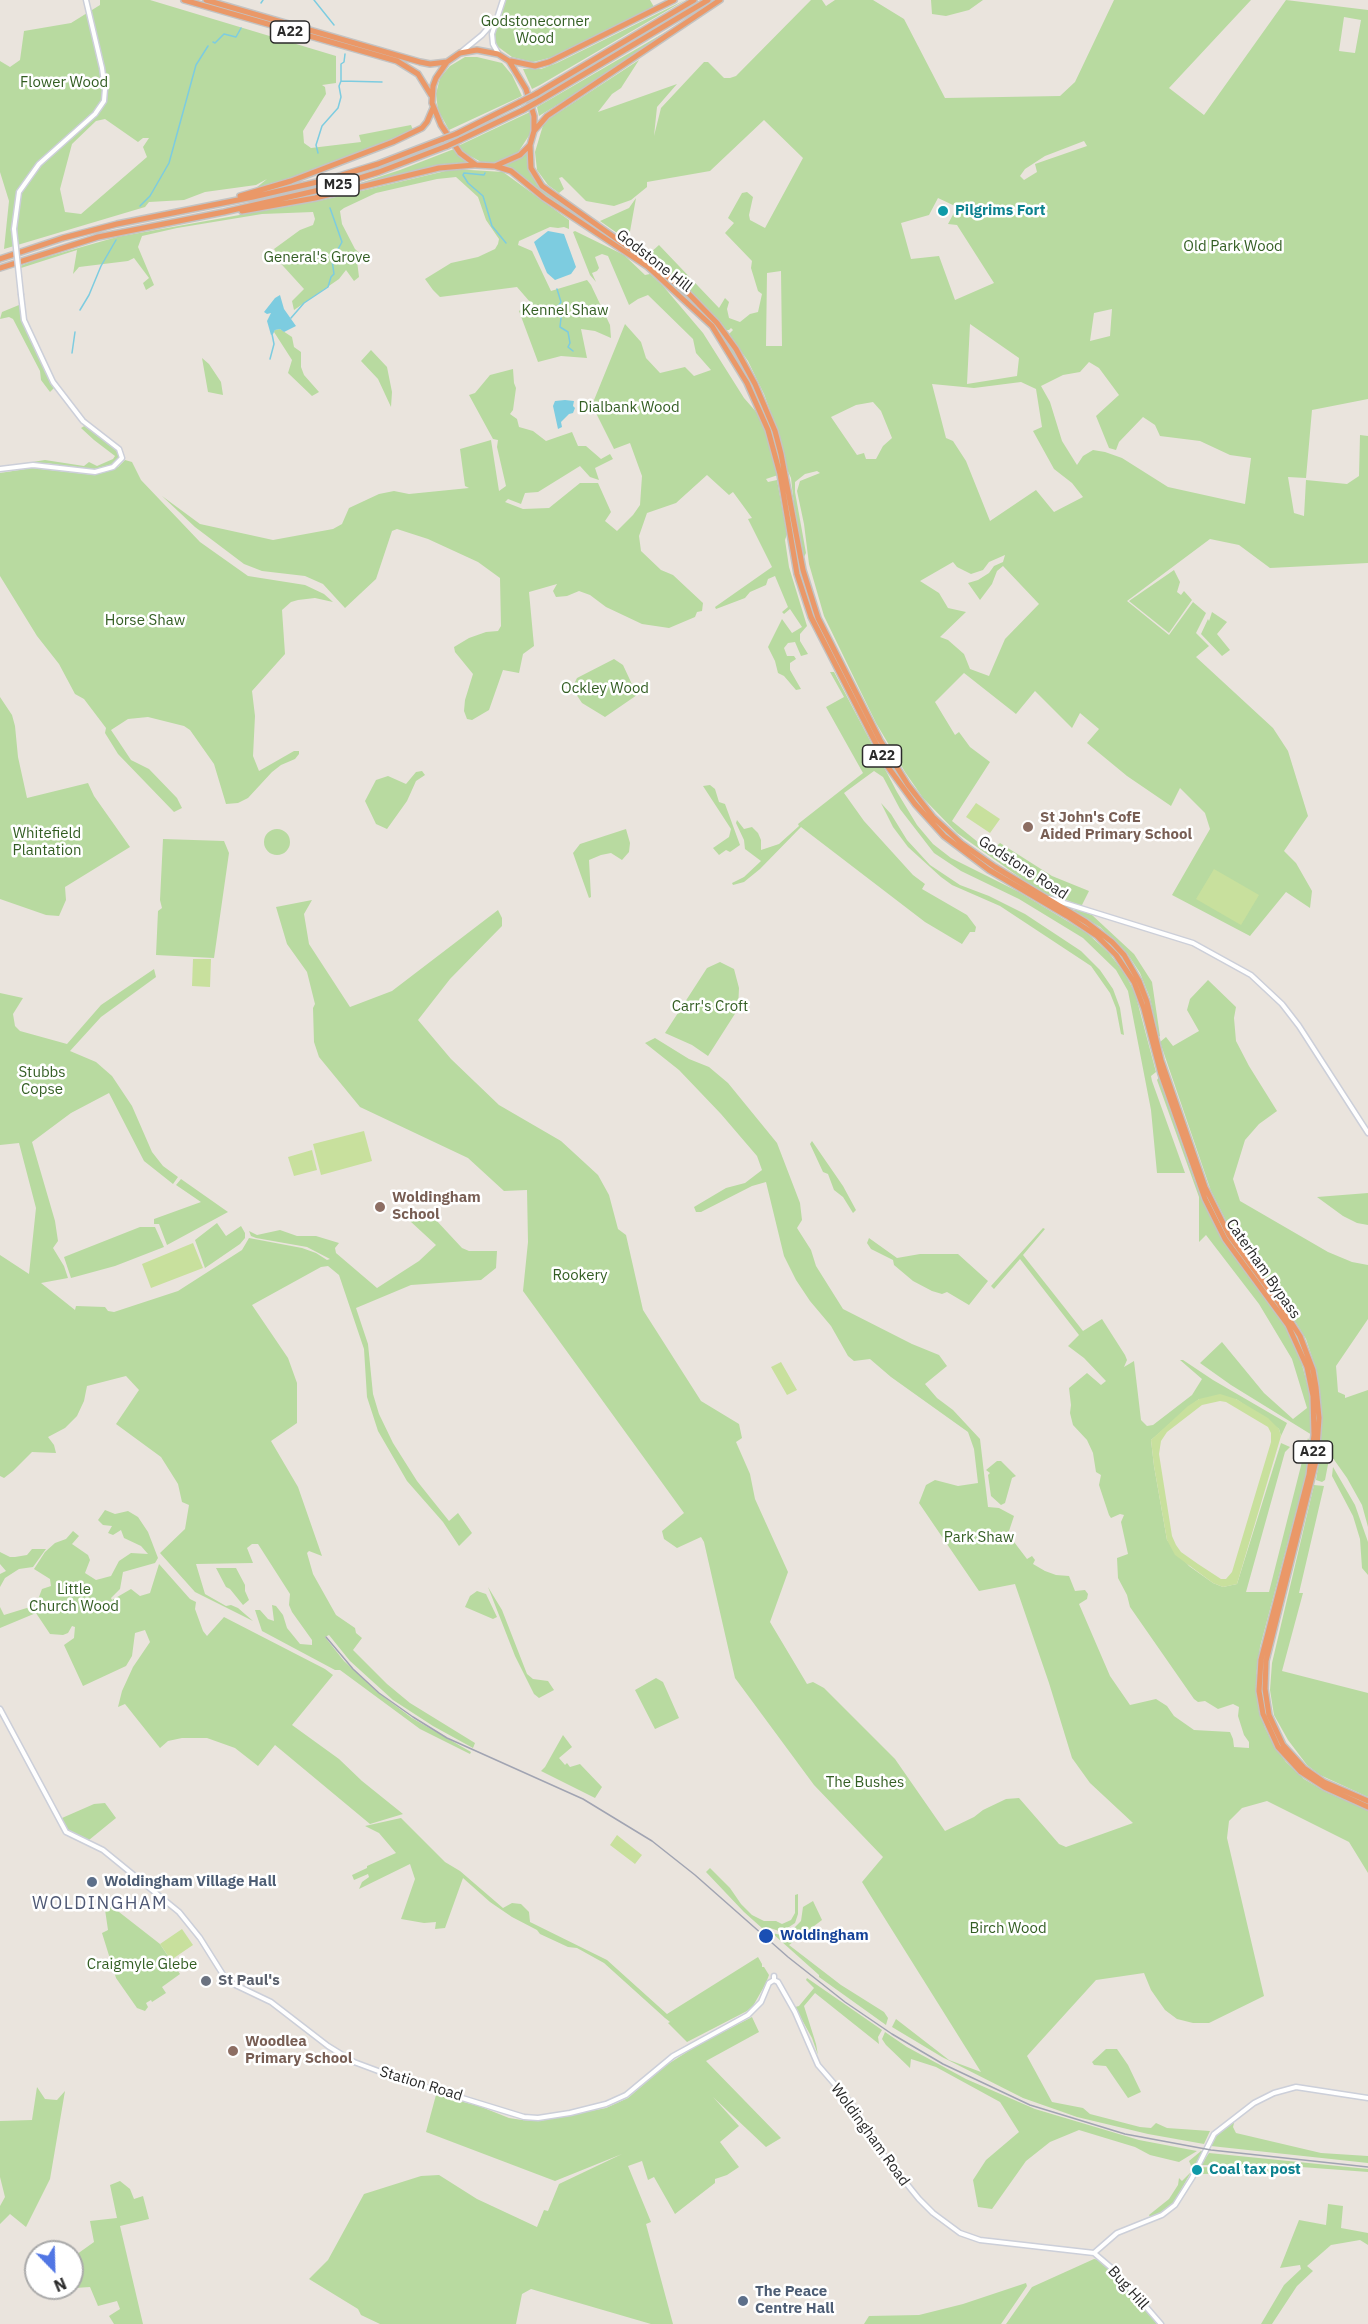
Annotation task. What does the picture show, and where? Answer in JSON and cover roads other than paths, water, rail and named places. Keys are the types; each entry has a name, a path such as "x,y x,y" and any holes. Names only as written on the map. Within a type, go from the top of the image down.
{"highway":[{"name":"A22","path":"184,0 397,61 418,74 431,97"},
{"name":"A22","path":"206,0 420,62 430,64 447,62"},
{"path":"509,61 526,88 534,116 534,131 530,145 514,158 495,166 476,165 456,149 433,108 431,97 436,78 447,62 460,53 477,50 498,54 509,61 535,66 549,62 674,0"},
{"name":"M25","path":"0,259 100,228 273,193 344,175 443,139 536,94 694,0"},
{"name":"M25","path":"0,268 98,237 224,212 345,183 447,146 523,110 708,0"},
{"path":"534,131 547,116 720,0"},
{"name":"M25","path":"225,202 301,178 393,142 422,128 433,108"},
{"name":"Godstone Hill","path":"530,145 531,168 542,186 684,289 717,323 736,350 761,397"},
{"name":"M25","path":"224,212 298,202 439,168 476,165"},
{"name":"Godstone Hill","path":"495,166 511,171 544,198 648,267 678,293 718,335 747,383 761,413"},
{"name":"Godstone Road","path":"761,397 781,454 803,570 812,603 830,644 880,740 908,785 948,831 995,867 1066,910"},
{"name":"Godstone Road","path":"761,413 780,474 797,574 811,617 888,767 915,804 957,847 989,870 1057,910"},
{"name":"Caterham Bypass","path":"1057,910 1108,946 1134,982 1144,1010 1158,1067 1204,1199 1225,1239 1288,1325 1307,1367 1314,1411 1313,1451 1309,1475 1264,1642 1259,1676 1261,1706 1271,1735 1293,1764 1323,1787 1368,1807"},
{"name":"Caterham Bypass","path":"1066,910 1112,942 1134,970 1147,1002 1155,1040 1168,1082 1213,1204 1229,1235 1293,1324 1308,1356 1318,1401 1318,1450 1311,1487 1266,1661 1266,1702 1280,1740 1304,1768 1324,1782 1368,1801"}],"street":[{"path":"0,469 33,465 95,472 118,465 122,455 119,449 83,421 53,382 24,320 14,229 20,192 39,165 91,119 104,101 102,68 86,0"},
{"path":"498,54 492,39 503,0"},
{"path":"460,53 482,35 496,19"},
{"path":"1046,898 1193,943 1251,975 1282,1004 1299,1026 1368,1133"},
{"path":"1066,910 1078,908"},
{"name":"Godstone Road","path":"1057,910 1066,910"},
{"name":"Station Road","path":"0,1709 66,1832 107,1853 179,1912 200,1938 227,1981 271,2002 354,2062 397,2078 524,2117 538,2118 570,2113 621,2098 673,2056 748,2015 758,2006 769,1983 774,1978"},
{"name":"Woldingham Road","path":"774,1978 790,2002 820,2068 851,2103 874,2142 891,2164 919,2199 941,2220 964,2236 980,2240 1094,2253"},
{"path":"1094,2253 1117,2233 1162,2215 1175,2205 1192,2178 1214,2134 1254,2103 1274,2093 1296,2087 1368,2098"},
{"name":"Bug Hill","path":"1094,2253 1115,2271 1161,2324"}],"water":[{"path":"548,231 564,234 576,267 571,274 555,280 547,273 534,242"},
{"path":"280,295 284,309 296,326 284,332 280,329 275,330 271,335 267,321 271,313 264,312"},
{"path":"555,401 574,401 575,408 573,413 561,422 562,427 558,429 553,406"}],"waterway":[{"path":"314,0 334,25"},
{"path":"213,42 215,43 224,34 236,37 241,28"},
{"path":"140,206 150,196 169,163 196,65 208,46"},
{"path":"345,54 344,62 341,64 341,81 382,82"},
{"path":"318,153 316,145 322,126 338,108 341,81"},
{"path":"485,173 484,175 464,173 463,175 468,183 483,196 492,226 506,243"},
{"path":"291,318 304,303 328,287 334,274 332,260 342,242 330,208"},
{"path":"80,310 116,240"},
{"path":"557,289 561,302 559,305 562,309 560,327 568,332 570,343 568,347 573,351"},
{"path":"72,353 75,332"},
{"path":"270,359 274,344 272,334"}],"railway":[{"path":"326,1637 353,1669 379,1693 413,1717 447,1738 583,1799 652,1841 695,1875 788,1957 845,2002 892,2034 943,2064 1030,2105 1125,2134 1211,2150 1368,2167"}],"place":[{"name":"Pilgrims Fort","path":"943,211"},
{"name":"St John's CofE Aided Primary School","path":"1028,827"},
{"name":"Woldingham School","path":"380,1207"},
{"name":"Woldingham Village Hall","path":"92,1882"},
{"name":"Woldingham","path":"766,1936"},
{"name":"St Paul's","path":"206,1981"},
{"name":"Woodlea Primary School","path":"233,2051"},
{"name":"Coal tax post","path":"1197,2170"},
{"name":"The Peace Centre Hall","path":"743,2301"}],"district":[{"name":"WOLDINGHAM","path":"100,1904"}],"park label":[{"name":"Godstonecorner Wood","path":"535,30"},
{"name":"Flower Wood","path":"64,83"},
{"name":"Old Park Wood","path":"1233,247"},
{"name":"General's Grove","path":"317,258"},
{"name":"Kennel Shaw","path":"565,311"},
{"name":"Dialbank Wood","path":"629,408"},
{"name":"Horse Shaw","path":"145,621"},
{"name":"Ockley Wood","path":"605,689"},
{"name":"Whitefield Plantation","path":"47,842"},
{"name":"Carr's Croft","path":"710,1007"},
{"name":"Stubbs Copse","path":"42,1082"},
{"name":"Rookery","path":"580,1276"},
{"name":"Park Shaw","path":"979,1538"},
{"name":"Little Church Wood","path":"74,1598"},
{"name":"The Bushes","path":"865,1783"},
{"name":"Birch Wood","path":"1008,1929"},
{"name":"Craigmyle Glebe","path":"142,1965"}]}
